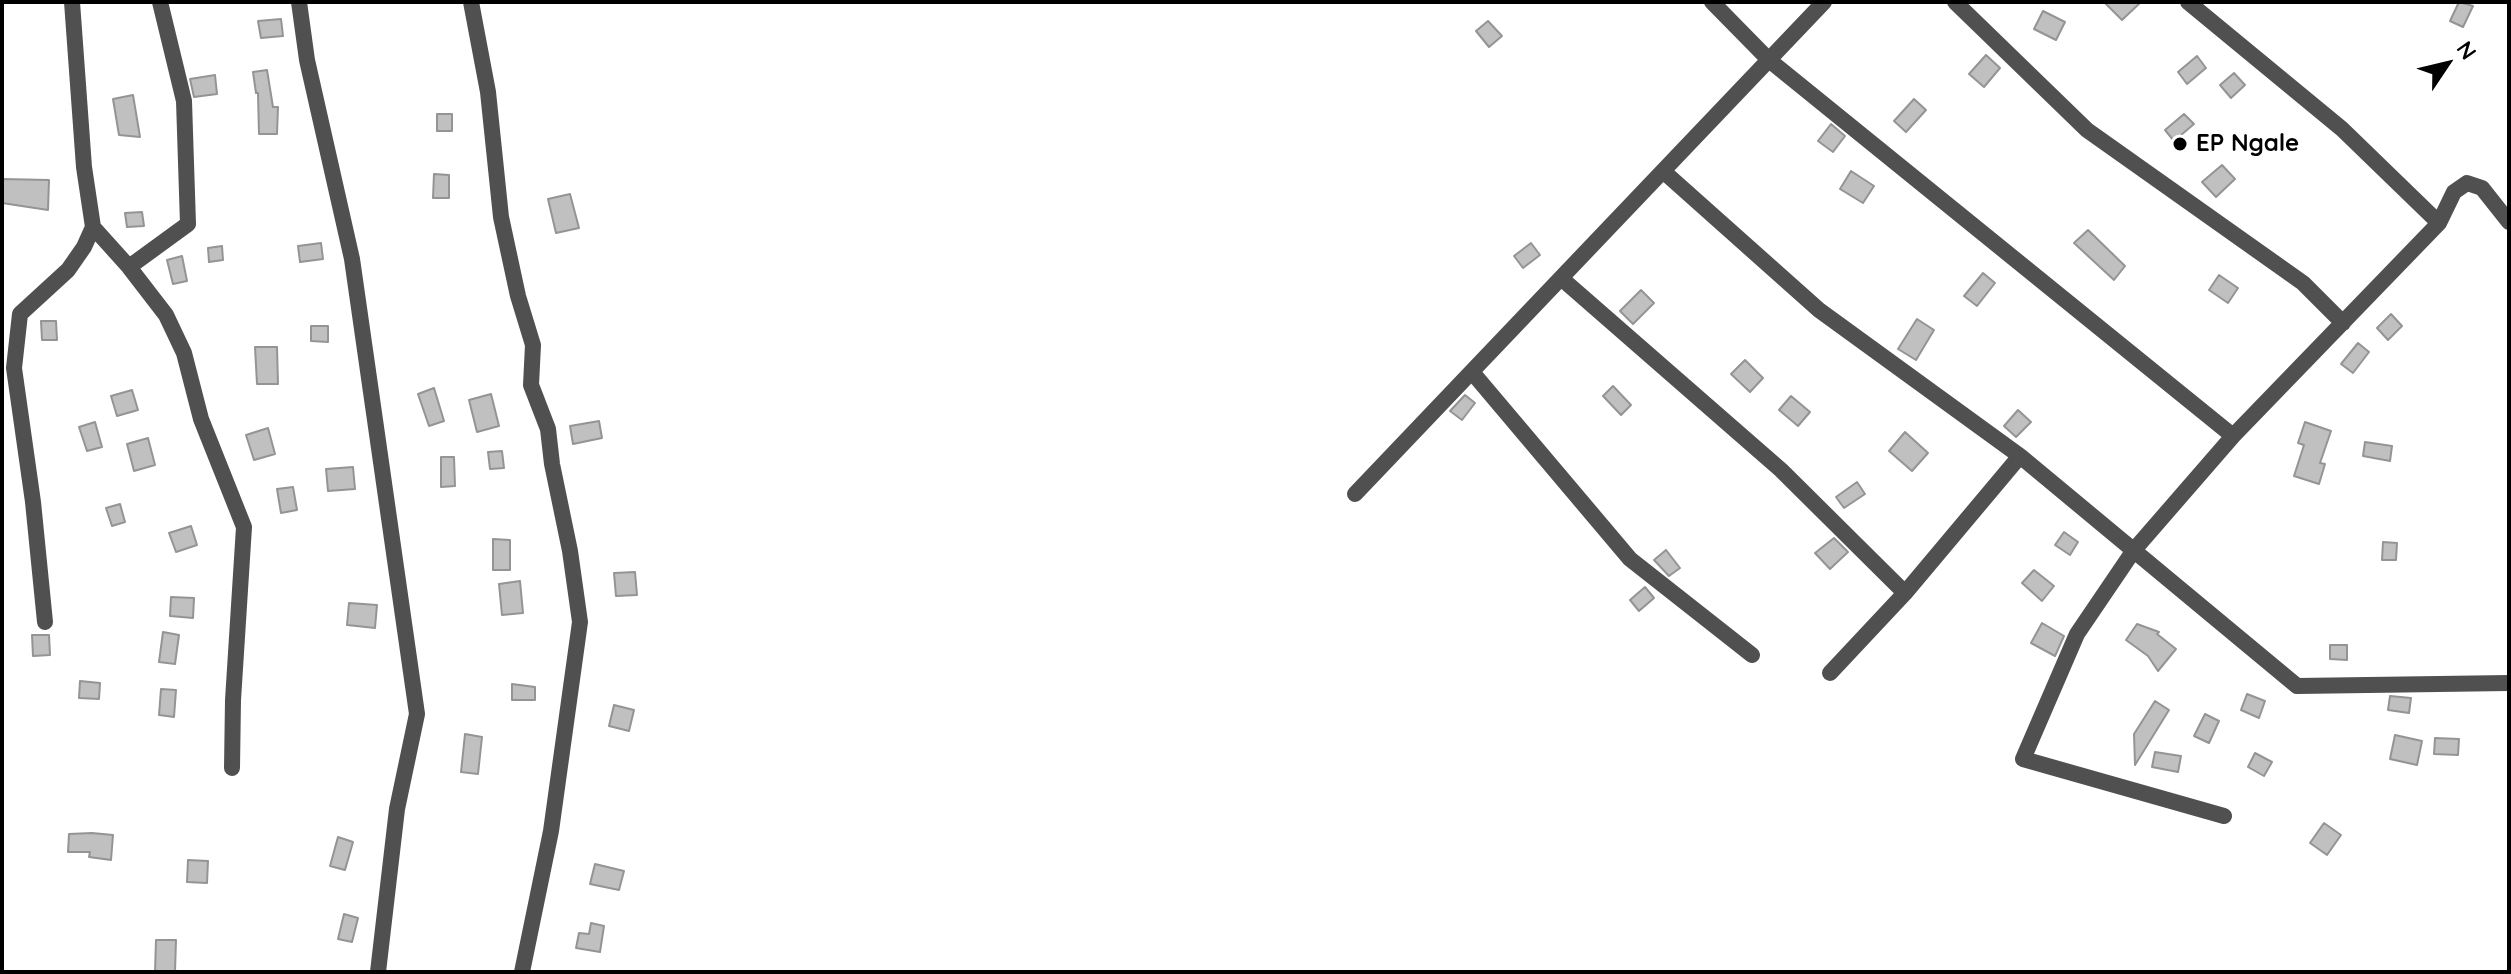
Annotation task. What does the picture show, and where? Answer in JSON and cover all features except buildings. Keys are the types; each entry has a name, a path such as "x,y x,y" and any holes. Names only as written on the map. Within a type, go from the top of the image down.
{"street":[{"path":"45,622 33,502 14,368 20,314 68,270 93,227 84,167 72,2"},
{"path":"129,267 188,224 184,101 160,2"},
{"path":"299,2 307,60 352,259 417,714 397,809 378,972"},
{"path":"471,2 488,92 501,217 518,296 533,345 531,385 548,429 580,622 551,831 522,972"},
{"path":"1712,2 1769,60 2233,436"},
{"path":"1355,494 1824,2"},
{"path":"1955,2 2087,130 2303,283 2343,323"},
{"path":"2188,2 2342,129 2439,223"},
{"path":"1663,171 1819,310 2020,456 2297,686 2509,683"},
{"path":"2224,816 2023,759 2077,634 2134,550 2233,436 2439,223 2454,192 2467,183 2482,188 2509,222"},
{"path":"93,227 166,315 184,353 201,419 244,527 232,768"},
{"path":"1561,278 1781,470 1905,593"},
{"path":"1472,372 1630,559 1752,655"},
{"path":"1830,673 1905,593 2020,456"}],"place":[{"name":"EP Ngale","path":"2180,144"}]}
